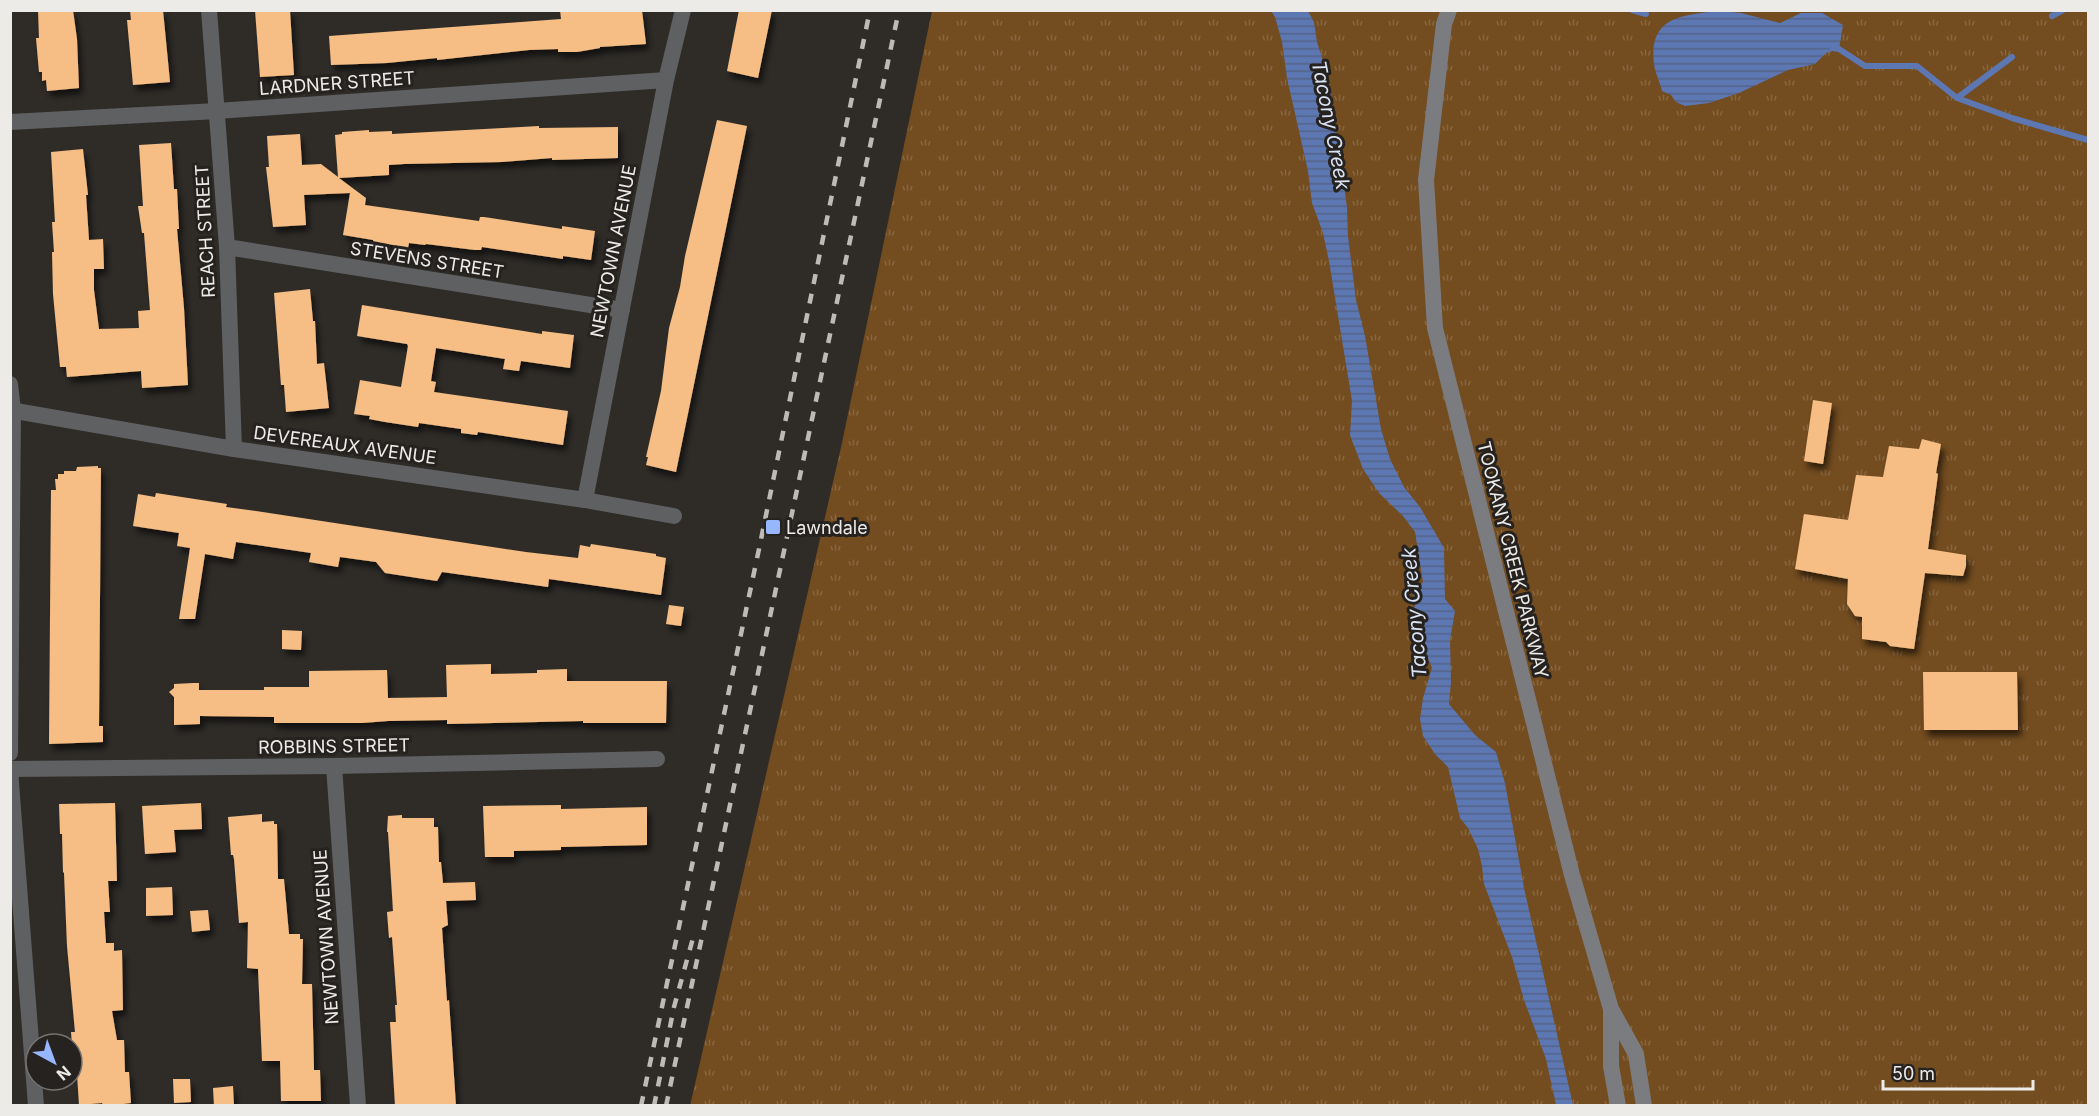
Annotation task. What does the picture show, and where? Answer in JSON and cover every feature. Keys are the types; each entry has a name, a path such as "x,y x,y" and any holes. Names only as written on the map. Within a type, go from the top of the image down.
{"main road":[{"name":"TOOKANY CREEK PARKWAY","path":"1449,10 1444,24 1426,180 1435,328 1572,875 1611,1010 1636,1054 1644,1106"},
{"path":"1611,1010 1611,1066 1618,1106"}],"street":[{"name":"REACH STREET","path":"209,10 227,247 234,450"},
{"name":"NEWTOWN AVENUE","path":"585,500 666,80 682,10"},
{"name":"LARDNER STREET","path":"10,122 217,111 666,80"},
{"name":"STEVENS STREET","path":"227,247 622,310"},
{"path":"10,384 12,411 10,753"},
{"name":"DEVEREAUX AVENUE","path":"12,411 234,450 585,500 674,516"},
{"name":"ROBBINS STREET","path":"10,770 657,759"},
{"name":"NEWTOWN AVENUE","path":"334,766 358,1106"},
{"path":"10,770 36,1106"}],"green space":[{"path":"932,11 2088,11 2088,1105 690,1106 842,443"}],"water":[{"name":"Tacony Creek","path":"1271,11 1308,11 1314,22 1317,42 1329,80 1347,207 1356,300 1365,336 1381,429 1390,459 1404,487 1420,507 1444,548 1445,599 1455,611 1450,640 1449,704 1475,735 1496,752 1505,783 1524,888 1573,1105 1556,1105 1546,1059 1524,1000 1512,957 1484,884 1478,849 1468,828 1460,818 1448,767 1435,754 1423,736 1420,719 1423,698 1432,668 1411,614 1415,606 1414,591 1423,582 1415,532 1403,516 1379,493 1363,469 1350,435 1352,401 1329,261 1323,233 1312,203 1308,171 1287,78 1282,42"},
{"path":"1719,11 1741,13 1780,23 1801,13 1822,13 1843,25 1839,49 1826,53 1815,64 1788,70 1739,93 1709,103 1685,106 1662,91 1654,64 1657,36 1662,27 1671,21 1693,14"}],"building":[{"path":"38,10 73,10 79,88 47,91 46,80 42,81 42,72 39,72 36,38 39,38"},
{"path":"130,10 163,10 170,82 133,85 127,20 131,20"},
{"path":"255,10 290,10 294,75 260,77"},
{"path":"560,10 642,10 646,44 600,47 577,52 558,52 558,49 529,50 437,60 437,58 331,65 329,36 561,19"},
{"path":"739,10 772,10 758,78 727,71"},
{"path":"717,120 747,126 676,472 646,465 648,457 646,457 661,391 669,328"},
{"path":"539,126 539,128 618,127 618,158 552,160 552,158 502,162 389,165 389,175 339,178 366,198 365,205 479,221 480,217 484,217 562,229 562,226 595,231 591,260 563,256 563,259 482,247 481,250 475,250 409,243 408,248 343,235 350,193 304,195 306,225 273,227 266,167 269,167 267,136 300,134 302,165 321,164 338,177 335,135 342,134 342,132 369,130 369,132 392,131 392,134"},
{"path":"171,143 174,189 177,189 179,229 177,229 188,385 142,388 141,371 67,377 66,367 60,367 53,294 52,222 55,222 51,152 83,149 88,195 86,195 89,240 103,239 104,269 94,269 99,329 139,328 138,311 150,310 144,233 142,233 138,206 143,206 139,145"},
{"path":"310,289 313,321 315,321 317,364 324,363 329,408 286,412 284,385 281,385 274,293"},
{"path":"362,305 542,334 542,331 574,335 570,368 521,361 519,371 503,369 505,359 436,348 431,381 436,382 434,392 568,411 563,445 478,432 477,435 461,433 461,429 419,423 418,427 369,419 370,416 354,414 360,380 401,387 408,346 357,336"},
{"path":"1813,400 1832,403 1823,464 1804,461"},
{"path":"1922,439 1941,444 1928,549 1966,555 1966,566 1963,576 1925,573 1914,649 1862,639 1862,617 1855,616 1847,604 1848,579 1795,569 1804,514 1848,520 1856,475 1883,477 1889,446 1919,449"},
{"path":"98,466 101,468 99,726 103,726 103,742 49,744 51,490 56,490 55,479 58,479 58,474 64,474 64,471 76,471 77,467"},
{"path":"156,493 227,504 226,507 526,552 578,558 580,545 590,547 591,544 656,554 656,556 666,558 661,595 549,579 548,587 442,572 437,581 385,573 376,562 340,557 338,567 309,562 311,553 236,542 233,559 205,554 195,619 179,619 190,548 177,546 179,533 133,526 138,494 155,497"},
{"path":"669,605 684,607 681,626 666,624"},
{"path":"282,630 302,631 301,650 282,649"},
{"path":"491,664 491,674 537,673 537,670 567,669 567,681 667,681 666,723 583,723 583,721 447,724 447,720 274,723 274,717 200,716 200,724 174,725 174,697 169,692 174,688 174,684 193,683 199,683 199,690 309,687 309,671 387,670 388,698 447,697 446,665"},
{"path":"1923,672 2017,672 2018,730 1924,730"},
{"path":"115,803 117,881 108,881 110,912 104,912 106,943 114,943 114,951 122,950 123,1010 112,1011 117,1040 124,1040 125,1072 129,1072 131,1103 107,1106 103,1106 102,1103 79,1105 78,1092 84,1092 84,1032 75,1032 67,946 59,804"},
{"path":"201,803 202,829 174,830 176,852 145,854 142,806"},
{"path":"561,805 561,809 647,807 647,845 561,847 561,850 514,851 514,857 485,857 483,806"},
{"path":"262,814 262,822 274,821 274,824 277,824 278,879 284,879 289,934 300,934 300,939 303,939 302,984 312,984 314,1070 320,1070 321,1101 281,1101 280,1061 262,1061 258,969 247,968 248,922 239,923 228,817"},
{"path":"402,815 402,818 434,818 434,827 438,827 439,862 441,862 443,883 475,882 476,900 446,901 448,925 442,928 456,1106 395,1106 390,1022 396,1022 395,1005 397,1005 392,937 389,938 387,912 393,911 387,832 388,816"},
{"path":"172,887 173,915 146,916 146,888"},
{"path":"208,910 210,930 192,932 190,911"},
{"path":"173,1079 190,1079 191,1102 174,1103"},
{"path":"233,1086 234,1106 214,1106 213,1088"}],"waterway":[{"path":"1632,10 1646,14"},
{"path":"2052,16 2063,10"},
{"path":"1833,48 1839,49 1865,66 1917,66 1957,98 2012,57"},
{"path":"1957,98 2012,118 2088,140"}],"railway":[{"path":"641,1106 870,10"},
{"path":"666,1106 899,10"},
{"path":"654,1106 674,1007 693,938"}],"place":[{"name":"Lawndale","path":"773,527"}]}
